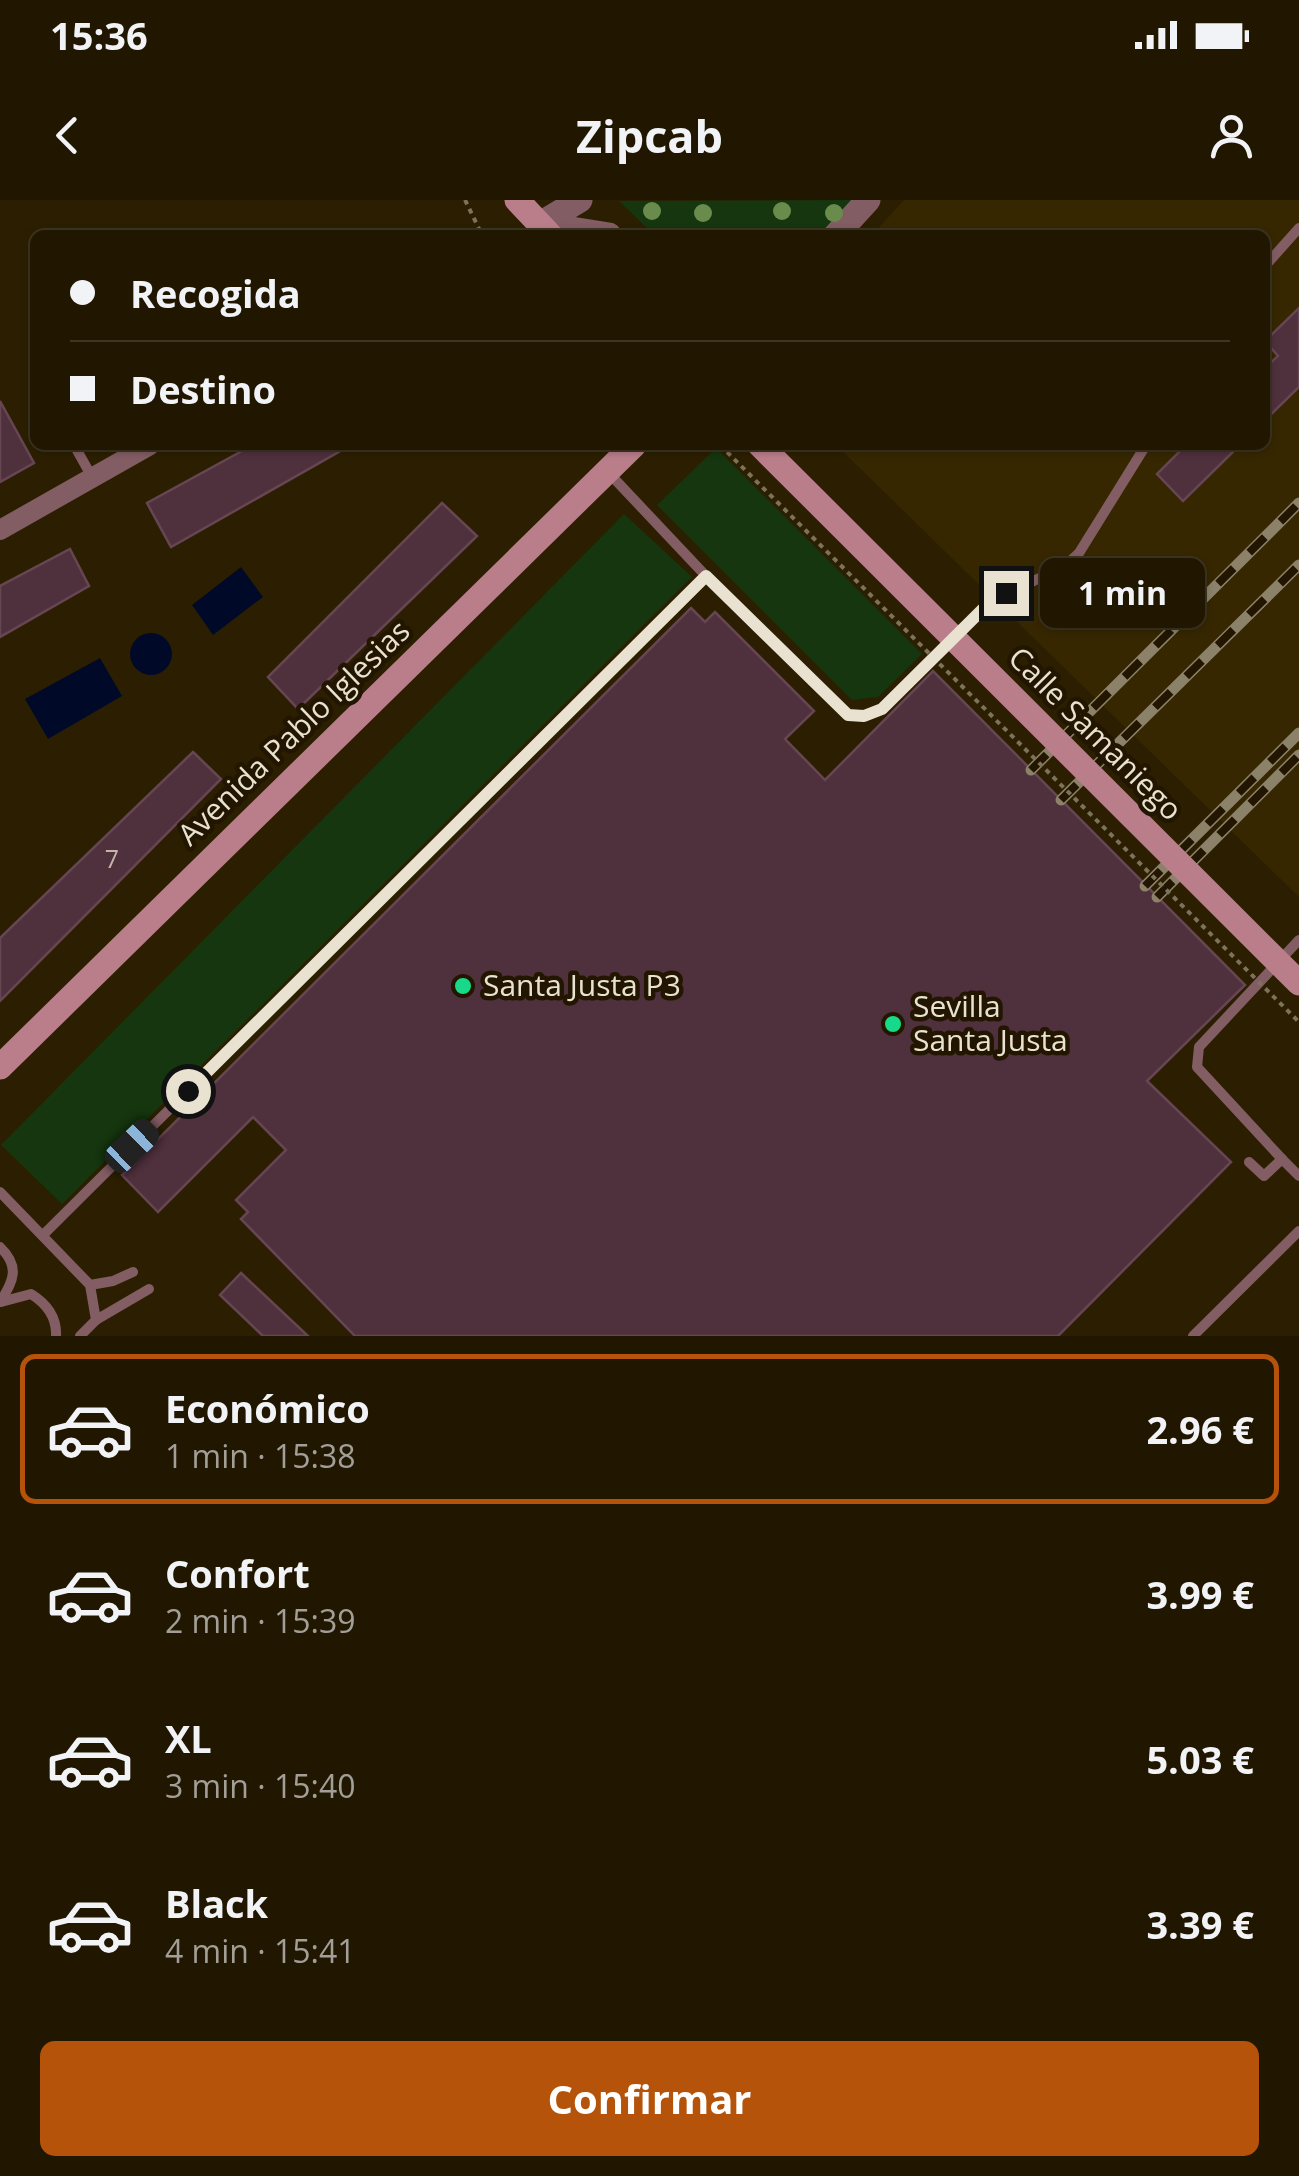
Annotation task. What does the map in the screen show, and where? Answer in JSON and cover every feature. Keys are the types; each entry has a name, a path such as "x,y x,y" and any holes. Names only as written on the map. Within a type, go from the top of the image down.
{"main road":[{"path":"516,200 536,230"},
{"name":"Avenida Pablo Iglesias","path":"0,1067 629,450"},
{"name":"Calle Samaniego","path":"765,450 1299,983"}],"street":[{"path":"540,230 580,200"},
{"path":"841,230 868,200"},
{"path":"0,530 141,450"}],"lane":[{"path":"1270,260 1299,228"},
{"path":"77,450 92,478"},
{"path":"607,471 706,576 848,715 864,716 882,709 989,603 1066,566 1079,552 1143,450"},
{"path":"44,1235 706,576"},
{"path":"1299,940 1199,1047 1195,1058 1196,1067 1299,1176"},
{"path":"1248,1162 1264,1176 1282,1159"},
{"path":"0,1192 90,1285 96,1320"},
{"path":"1193,1336 1299,1231"},
{"path":"0,1247 12,1258 14,1275 0,1302"},
{"path":"90,1285 114,1281 133,1272"},
{"path":"80,1336 96,1320 148,1289"},
{"path":"0,1302 31,1294 47,1306 57,1324 56,1336"}],"path":[{"path":"474,200 466,203 480,230"},
{"path":"725,450 1299,1022"}],"shaded area":[{"path":"904,200 1299,200 1299,897 841,450 1270,450 1270,230 877,230"}],"green space":[{"path":"853,200 825,230 649,230 619,201"},
{"path":"718,450 922,654 878,697 852,700 657,505"},
{"path":"624,514 692,577 62,1204 1,1145"}],"water":[{"path":"241,567 263,597 213,635 192,605"},
{"path":"151,633 166,639 172,654 166,669 151,675 136,669 130,654 136,639"},
{"path":"100,658 122,696 48,739 25,699"}],"building":[{"path":"1299,308 1299,387 1270,415 1270,363 1278,356 1270,347 1270,336"},
{"path":"0,401 34,463 0,482"},
{"path":"244,450 342,450 171,547 147,503"},
{"path":"1181,450 1235,450 1183,501 1157,474"},
{"path":"442,503 477,536 298,709 268,677"},
{"path":"70,549 89,586 0,637 0,586"},
{"name":"Sevilla Santa Justa","path":"691,608 705,622 715,612 814,711 785,739 825,780 933,671 1245,985 1147,1081 1231,1162 1058,1336 355,1336 241,1219 248,1212 236,1200 286,1150 253,1117 158,1212 122,1175"},
{"path":"193,752 221,779 0,1001 0,938"},
{"path":"241,1273 308,1336 263,1336 220,1295"}],"railway":[{"path":"1031,770 1299,503"},
{"path":"1061,800 1299,565"},
{"path":"1145,886 1299,733"},
{"path":"1157,897 1299,755"}],"place":[{"name":"Santa Justa P3","path":"463,986"},
{"name":"Sevilla Santa Justa","path":"893,1024"}],"route":[{"path":"188,1091 706,576 848,715 864,716 882,709 989,603 1006,593"}]}
